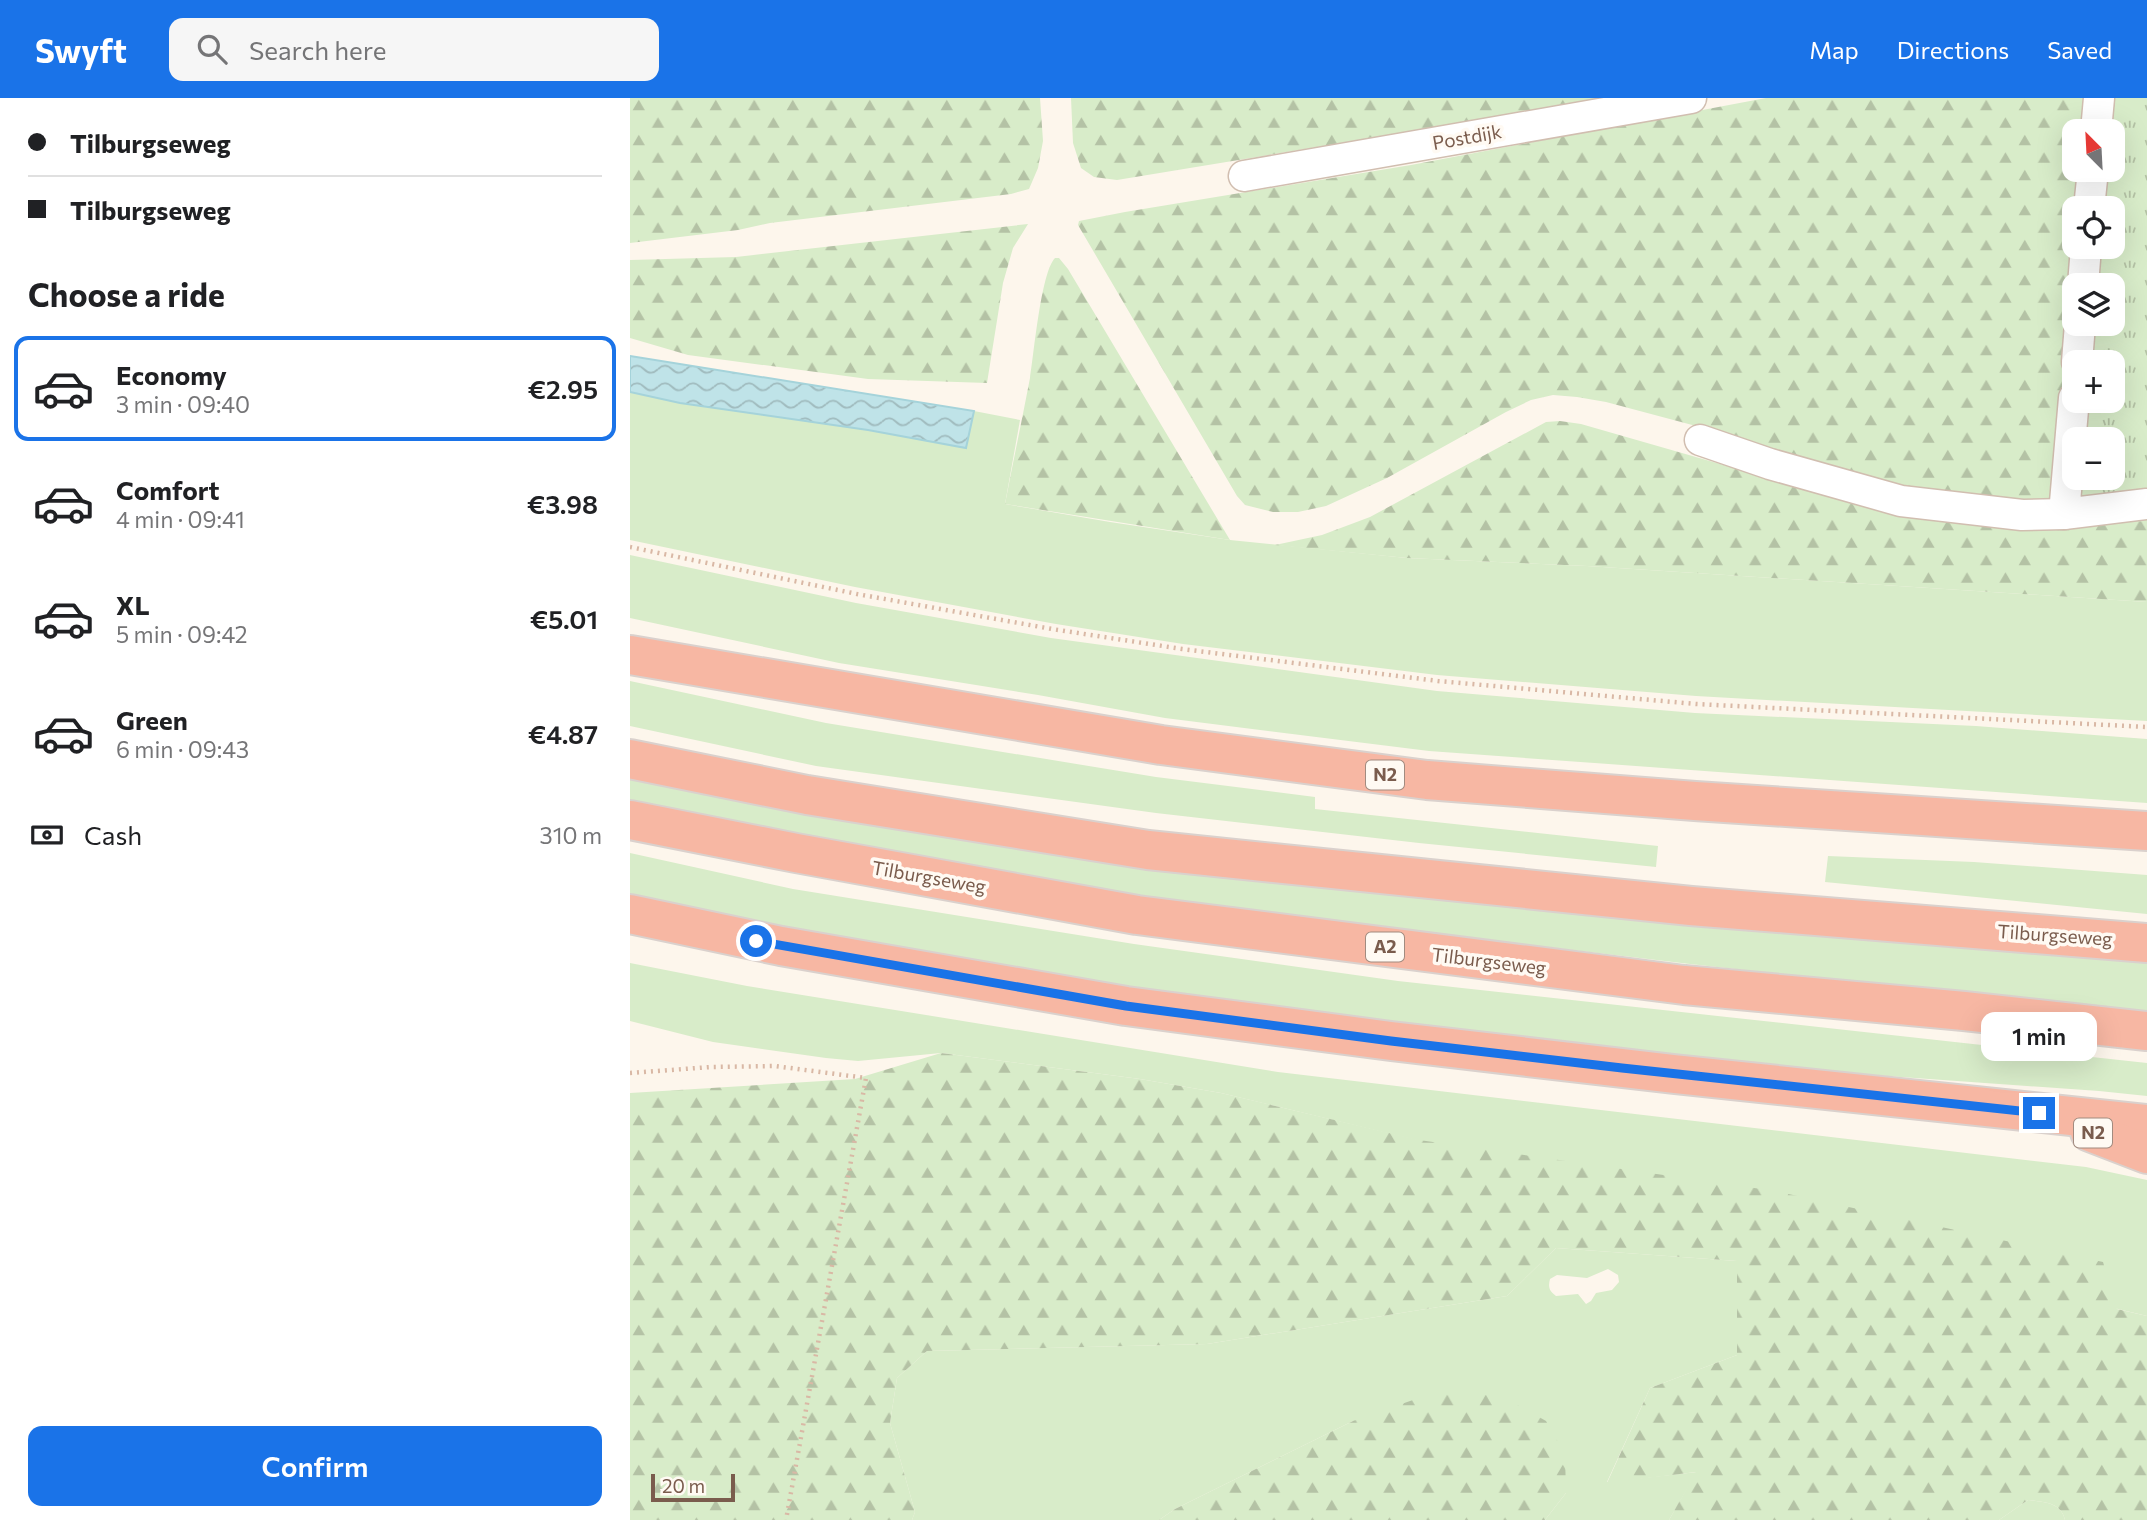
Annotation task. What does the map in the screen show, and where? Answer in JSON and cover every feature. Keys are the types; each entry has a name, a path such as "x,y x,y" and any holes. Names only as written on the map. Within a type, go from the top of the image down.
{"highway":[{"name":"N2","path":"630,655 1161,746 1427,780 1695,802 2147,831"},
{"name":"Tilburgseweg","path":"630,759 807,795 1148,850 1691,906 2147,943"},
{"name":"Tilburgseweg","path":"630,820 809,856 1137,915 1684,985 2147,1031"},
{"name":"N2","path":"630,914 781,946 1126,1006 1391,1041 1674,1074 2147,1124"},
{"name":"N2","path":"2039,1113 2147,1154"}],"street":[{"name":"Postdijk","path":"1244,176 1691,98"},
{"path":"2097,119 2099,98"},
{"path":"2064,513 2073,413"},
{"path":"1700,440 1770,464 1901,501 2022,514 2064,513 2147,504"}],"path":[{"path":"630,547 857,594 1052,629 1182,649 1438,681 1696,704 2147,727"},
{"path":"630,1073 775,1066 866,1078 786,1520"}],"green space":[{"path":"630,98 1040,98 1043,141 1038,168 1029,189 1011,194 630,243"},
{"path":"1071,98 1613,98 1117,180 1094,177 1081,168 1073,143"},
{"path":"1766,98 2094,98 2092,119 2062,119 2062,182 2086,182 2084,196 2062,196 2062,259 2074,259 2074,273 2062,273 2062,336 2071,336 2070,350 2062,350 2064,413 2056,494 2051,500 2039,504 1893,491 1696,426 1606,402 1553,395 1531,400 1506,412 1387,478 1326,506 1298,512 1273,512 1245,505 1237,496 1078,225 1079,221 1411,165"},
{"path":"2096,98 2147,98 2147,522 2060,515 2062,490 2125,490 2125,427 2067,427 2069,413 2125,413 2125,350 2074,350 2075,336 2125,336 2125,273 2081,273 2082,259 2125,259 2125,196 2087,196 2089,182 2125,182 2125,119 2094,119"},
{"path":"1028,224 1013,248 1003,283 987,383 868,379 688,355 630,338 630,260 736,257"},
{"path":"1055,258 1059,258 1068,269 1230,540 1005,504 1030,378 1042,296 1050,266"},
{"path":"630,392 680,403 868,430 966,448 974,411 1020,420 1005,504 1230,540 1407,558 1587,566 2147,602 2147,721 1696,696 1437,675 1183,644 1056,624 855,587 630,540"},
{"path":"1546,422 1581,424 1755,474 1930,513 2147,510 2147,602 1587,566 1407,558 1275,545 1322,535 1370,517"},
{"path":"630,555 856,603 1051,638 1437,691 1695,713 1976,726 2147,739 2147,803 1429,751 1165,718 839,663 630,618"},
{"path":"630,681 826,723 1156,777 1315,797 1315,809 1658,846 1656,867 1156,813 816,766 630,726"},
{"path":"630,777 1147,867 1412,897 2147,961 2147,1012 1690,964 1144,896 803,838 630,801"},
{"path":"630,853 793,889 1134,944 1398,981 2147,1063 2147,1096 1677,1061 1128,991 630,899"},
{"path":"1828,856 1974,862 2147,875 2147,914 1825,882"},
{"path":"630,963 747,986 1278,1072 2086,1167 2147,1180 2147,1316 1221,1093 1140,1079 941,1053 858,1061 713,1042 630,1021"},
{"path":"941,1053 1140,1079 1221,1093 1419,1140 1775,1191 2103,1262 2117,1309 2147,1316 2147,1520 2065,1520 2056,1506 2028,1500 1999,1520 1669,1520 1696,1472 1607,1483 1650,1388 1737,1355 1737,1261 1556,1248 1507,1296 1207,1344 927,1351 897,1378 890,1423 915,1512 912,1520 630,1520 630,1093 855,1079"},
{"path":"1556,1248 1737,1261 1737,1355 1650,1388 1607,1482 1697,1472 1669,1520 1545,1520 1566,1493 1353,1421 1175,1509 1159,1520 912,1520 915,1512 890,1423 897,1378 927,1351 1207,1344 1507,1296","holes":["1608,1269 1618,1275 1619,1282 1612,1290 1596,1293 1586,1304 1578,1294 1556,1296 1549,1287 1550,1279 1557,1275 1587,1278"]},
{"path":"1430,1394 1500,1395 1546,1421 1565,1454 1566,1493 1545,1520 1159,1520 1175,1509 1353,1421"},
{"path":"2028,1500 2056,1506 2065,1520 1999,1520"}],"water":[{"path":"630,356 974,411 966,448 868,430 680,403 630,392"}],"route":[{"path":"756,941 1126,1006 1391,1041 2039,1113"}]}
